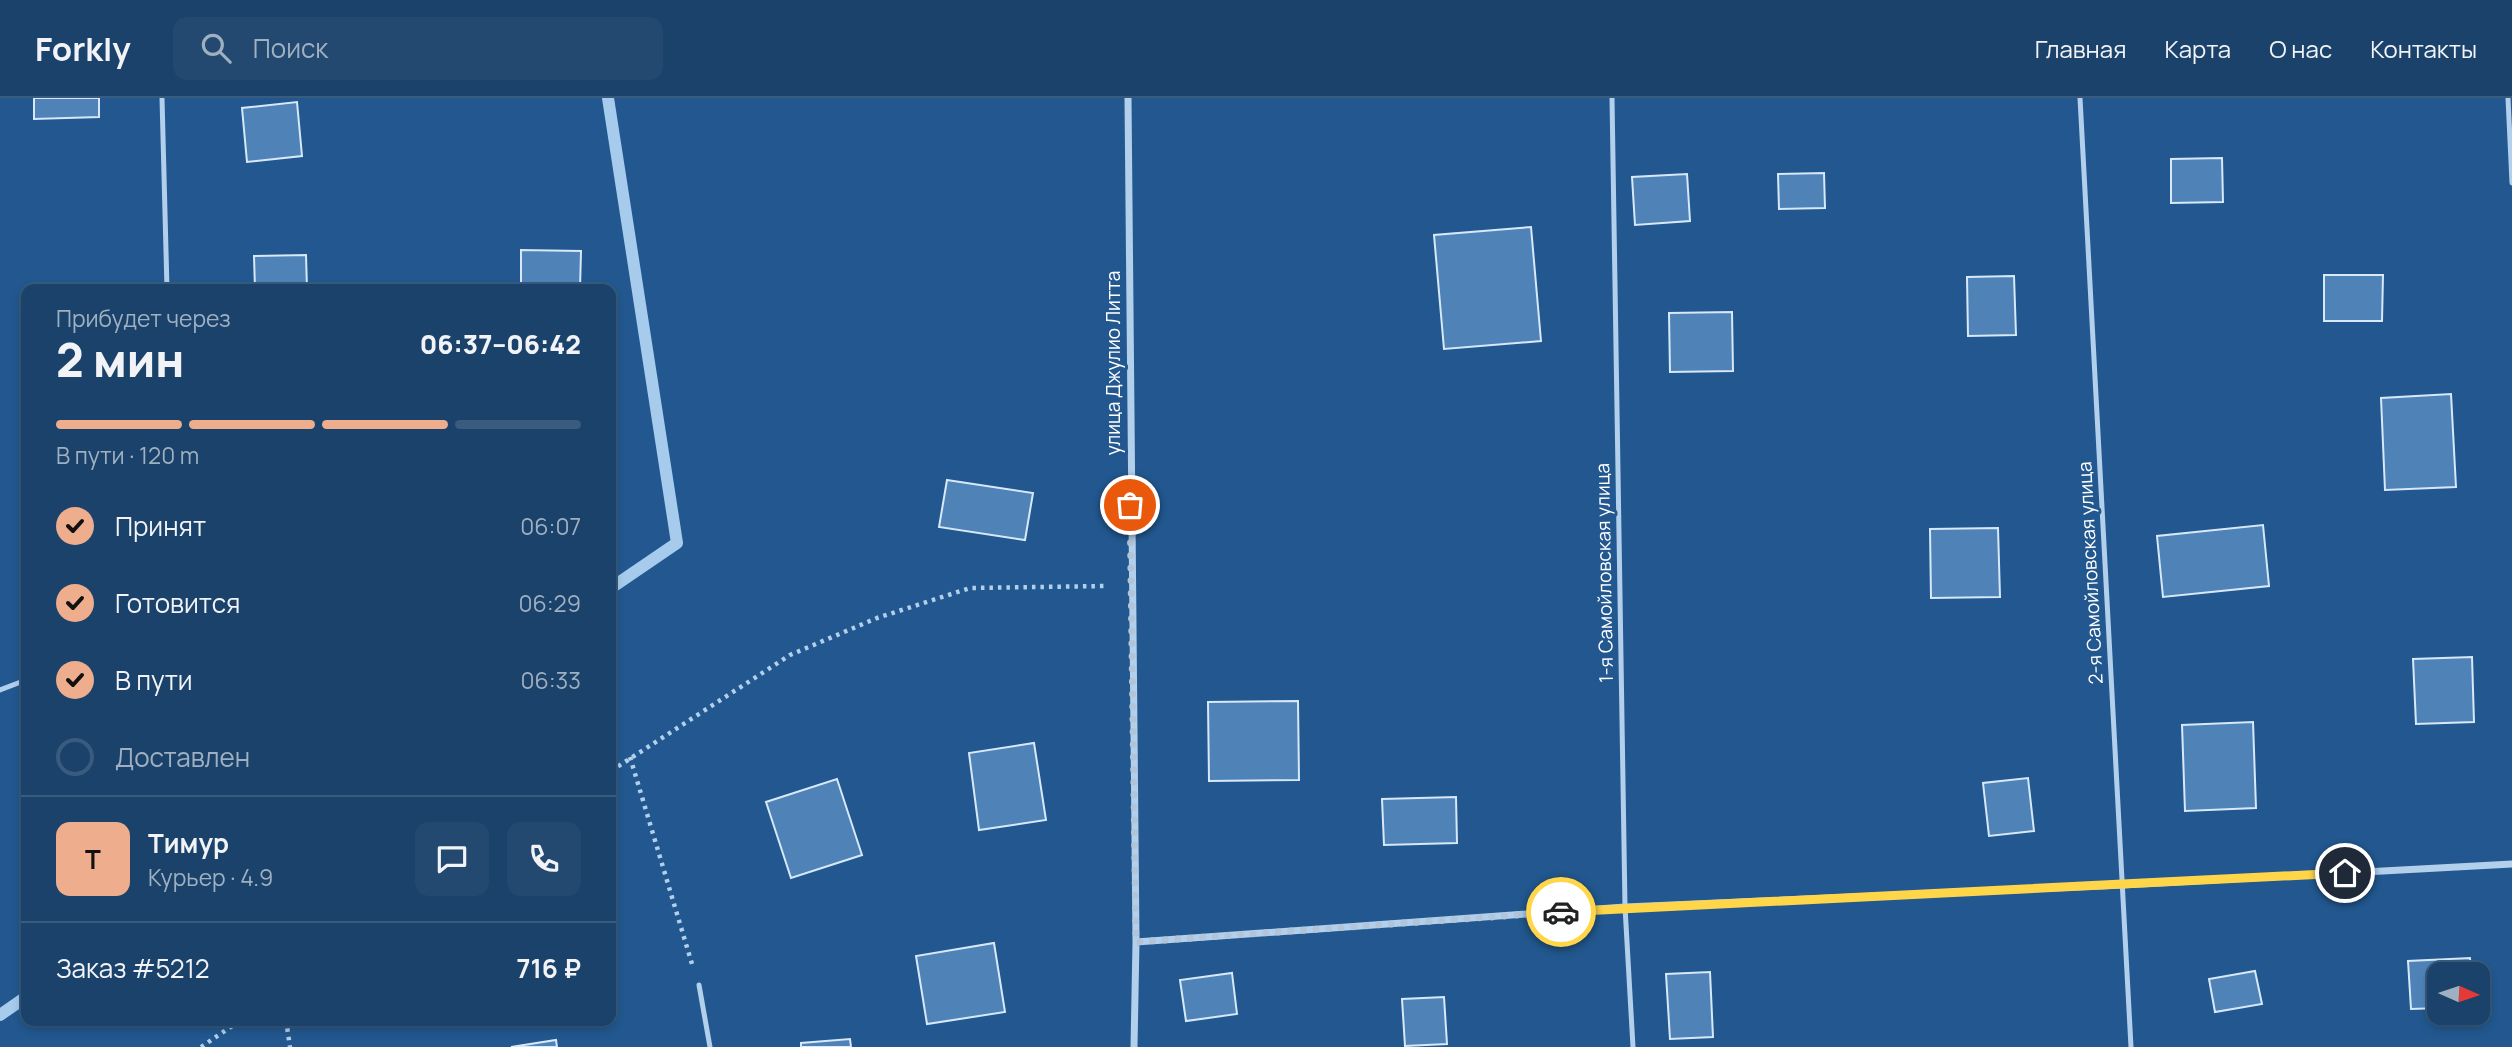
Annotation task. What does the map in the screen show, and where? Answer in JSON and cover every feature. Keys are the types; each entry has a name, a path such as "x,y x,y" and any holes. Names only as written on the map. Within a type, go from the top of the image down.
{"street":[{"name":"улица Джулио Литта","path":"1128,98 1130,586 1136,942 1134,1047"},
{"path":"1136,942 1625,907 2512,864"}],"lane":[{"path":"162,98 167,284"},
{"name":"1-я Самойловская улица","path":"1612,98 1625,907 1633,1047"},
{"name":"2-я Самойловская улица","path":"2080,98 2131,1047"},
{"path":"2508,98 2512,183"},
{"path":"0,690 21,682"},
{"path":"699,985 710,1047"}],"path":[{"path":"616,767 790,655 877,618 970,588 1130,586"},
{"path":"630,757 699,985"},
{"path":"201,1047 232,1026"},
{"path":"287,1026 290,1047"}],"building":[{"path":"34,98 99,98 99,117 34,119"},
{"path":"297,102 302,156 247,162 242,108"},
{"path":"2222,158 2223,202 2171,203 2171,159"},
{"path":"1824,173 1825,208 1779,209 1778,174"},
{"path":"1687,174 1690,221 1635,225 1632,177"},
{"path":"1531,227 1541,341 1444,349 1434,235"},
{"path":"521,250 581,251 580,284 521,284"},
{"path":"306,255 307,284 255,284 254,256"},
{"path":"2324,275 2383,275 2382,321 2324,321"},
{"path":"2014,276 2016,335 1968,336 1967,277"},
{"path":"1732,312 1733,371 1670,372 1669,313"},
{"path":"2451,394 2456,487 2385,490 2381,398"},
{"path":"947,480 1033,493 1025,540 939,527"},
{"path":"2263,525 2269,586 2163,597 2157,536"},
{"path":"1998,528 2000,597 1931,598 1930,529"},
{"path":"2472,657 2474,722 2416,724 2413,659"},
{"path":"1298,701 1299,780 1209,781 1208,702"},
{"path":"2253,722 2256,808 2185,811 2182,725"},
{"path":"1034,743 1046,820 979,830 969,753"},
{"path":"2028,778 2034,831 1989,836 1983,783"},
{"path":"837,779 862,855 791,878 766,802"},
{"path":"1456,797 1457,843 1384,845 1382,799"},
{"path":"994,943 1005,1012 927,1024 916,956"},
{"path":"2470,958 2470,962 2427,962 2427,1008 2411,1009 2408,961"},
{"path":"2255,971 2262,1004 2215,1012 2209,979"},
{"path":"1710,972 1713,1037 1670,1039 1666,974"},
{"path":"1232,973 1237,1014 1186,1021 1180,980"},
{"path":"1444,997 1447,1044 1405,1046 1402,999"},
{"path":"850,1039 851,1047 801,1047 801,1043"},
{"path":"556,1040 557,1047 511,1047"}],"waterway":[{"path":"608,98 677,543 616,585"},
{"path":"0,1015 21,1000"}],"way so far":[{"path":"1130,505 1136,942 1561,912"}],"route":[{"path":"1561,912 2345,873"}]}
